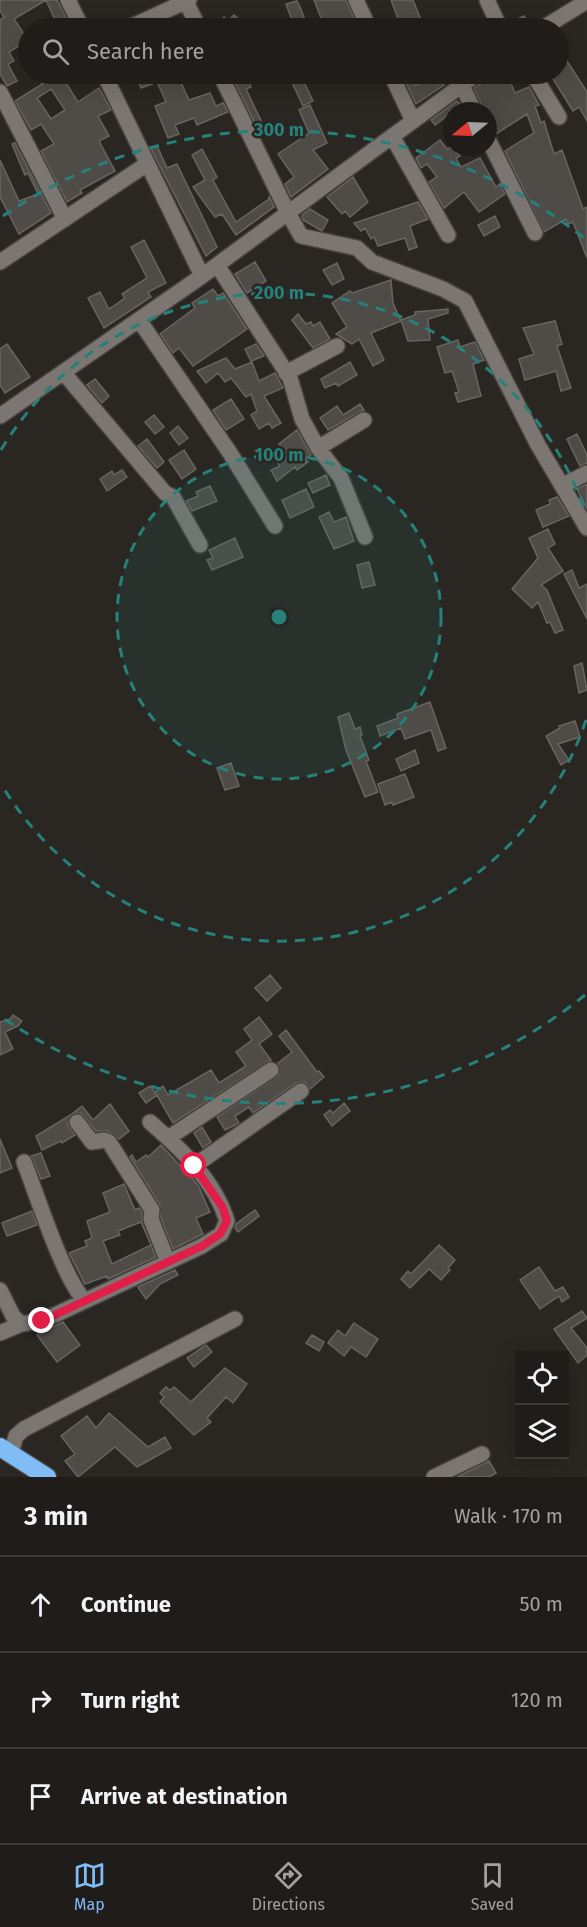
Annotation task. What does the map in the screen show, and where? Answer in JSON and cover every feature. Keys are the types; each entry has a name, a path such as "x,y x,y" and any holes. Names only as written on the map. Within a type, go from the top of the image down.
{"highway":[{"path":"5,1450 47,1477"}],"street":[{"path":"68,0 77,18"},
{"path":"356,0 364,18"},
{"path":"487,0 495,18"},
{"path":"149,18 186,1 194,18"},
{"path":"559,18 587,1"},
{"path":"109,84 202,276"},
{"path":"225,84 301,236 357,248 372,262 443,289 465,301 538,445 587,528"},
{"path":"396,84 413,121"},
{"path":"539,84 559,117"},
{"path":"0,416 202,276 462,85 470,102"},
{"path":"0,92 65,219"},
{"path":"392,136 448,235"},
{"path":"496,156 535,233"},
{"path":"0,262 147,164"},
{"path":"217,265 261,329 296,390 302,419 318,448 341,478 365,537"},
{"path":"139,320 230,453 275,526"},
{"path":"286,373 337,346"},
{"path":"63,372 165,493 172,497 200,545"},
{"path":"318,448 364,420"},
{"path":"562,486 587,473"},
{"path":"168,1138 271,1070"},
{"path":"194,1166 301,1091"},
{"path":"77,1122 92,1142 104,1140 109,1142 131,1175 152,1209 151,1219 168,1262"},
{"path":"0,1333 21,1324 42,1321 202,1246 220,1234 227,1221 223,1208 182,1149 150,1122"},
{"path":"24,1162 68,1273 77,1293 85,1301"},
{"path":"0,1290 13,1316 21,1324"},
{"path":"5,1450 24,1429 235,1319"},
{"path":"434,1477 482,1454"}],"building":[{"path":"0,0 46,0 14,19 18,25 18,46 9,52 14,61 8,64 17,81 7,86 0,74 0,20 4,17 0,11"},
{"path":"46,0 57,0 66,18 54,18"},
{"path":"314,0 346,0 354,18 321,18"},
{"path":"391,0 413,0 420,18 398,18"},
{"path":"297,1 304,18 291,18 286,4"},
{"path":"569,64 587,92 587,121 579,107 573,111 556,84 569,84"},
{"path":"42,84 67,84 78,102 99,88 111,110 98,116 109,136 99,141 115,171 80,190 82,193 67,202 41,151 54,144 41,124 31,130 15,101","holes":["51,89 65,110 51,119 37,98"]},
{"path":"139,84 152,84 141,88"},
{"path":"158,84 182,84 189,100 210,93 216,106 223,103 228,112 197,125 194,118 175,125 179,134 168,138 155,106 166,102"},
{"path":"236,84 250,84 251,87 246,89 264,127 258,130"},
{"path":"293,84 305,84 313,101 303,106"},
{"path":"407,84 444,85 416,104"},
{"path":"480,84 511,84 515,93 529,87 539,105 535,106 541,123 544,121 554,154 562,150 583,209 587,207 587,258 573,222 568,224 566,219 544,232 505,151 534,133 527,114 497,133 497,102 480,102 474,88"},
{"path":"310,105 327,143 313,150 328,169 291,197 285,184 294,177 278,154 309,133 299,110"},
{"path":"443,111 443,119 435,125 431,120"},
{"path":"440,140 443,144 443,156 460,156 456,158 461,167 480,158 496,187 500,184 505,194 479,212 464,192 444,208 429,182 437,177 427,164 421,168 416,158"},
{"path":"15,143 51,213 19,234 0,197 0,160 19,201 38,194 28,173 25,175 12,144"},
{"path":"157,146 167,168 177,164 217,247 206,256 151,149"},
{"path":"202,149 217,177 213,180 236,222 269,199 269,196 274,207 236,235 222,214 215,217 193,187 205,180 192,155"},
{"path":"353,177 368,202 350,217 345,211 342,214 327,197"},
{"path":"418,202 428,219 410,226 417,247 409,250 405,238 378,246 374,237 371,239 365,228 361,231 354,223"},
{"path":"310,209 328,220 322,231 303,220 302,215"},
{"path":"495,216 500,227 484,236 478,225"},
{"path":"144,240 166,283 148,292 151,297 104,328 88,298 100,292 109,309 125,298 122,294 147,278 131,247"},
{"path":"255,262 266,281 247,293 235,274"},
{"path":"337,263 344,279 332,285 323,270"},
{"path":"391,280 393,303 401,321 371,333 384,360 373,366 359,339 352,344 336,334 347,327 332,303 350,291 352,293"},
{"path":"213,289 218,296 223,293 247,329 193,366 179,348 173,353 160,334 195,308 192,303"},
{"path":"448,309 448,313 428,319 430,340 408,341 401,320 415,315 415,312"},
{"path":"298,314 306,324 311,322 313,326 320,322 330,339 313,348 292,320"},
{"path":"555,321 562,344 557,346 571,388 561,391 556,371 525,380 519,359 534,354 523,328"},
{"path":"458,340 460,347 475,342 484,360 473,364 481,396 458,402 455,393 459,392 452,371 445,373 437,347"},
{"path":"7,344 30,377 5,393 0,385 0,349"},
{"path":"256,344 264,356 251,361 245,349"},
{"path":"226,358 235,369 252,362 259,381 275,373 283,388 264,396 281,423 272,428 269,423 259,429 251,415 257,411 251,394 246,397 231,378 225,382 218,373 206,383 197,371"},
{"path":"350,362 357,375 338,386 336,383 325,388 321,379"},
{"path":"95,379 109,396 102,403 87,385"},
{"path":"231,399 244,419 226,430 213,410"},
{"path":"360,404 364,410 328,430 320,418 337,406 343,415"},
{"path":"154,415 164,427 155,434 145,422"},
{"path":"178,426 188,438 179,445 170,433"},
{"path":"297,430 311,455 305,459 308,462 297,470 295,467 277,481 271,470 280,466 271,454 281,447 279,444"},
{"path":"577,434 587,455 587,463 580,466 567,439"},
{"path":"147,439 164,462 157,468 138,446"},
{"path":"184,450 196,469 182,479 169,460"},
{"path":"122,470 127,477 107,491 100,479 112,471 114,475"},
{"path":"326,475 330,485 313,493 308,483"},
{"path":"587,484 587,509 577,489"},
{"path":"210,486 217,501 192,511 186,501 198,496 196,492"},
{"path":"306,489 314,507 290,518 282,500"},
{"path":"557,497 569,516 543,527 536,510 550,504 549,500"},
{"path":"329,512 334,522 346,517 354,541 334,549 319,517"},
{"path":"548,529 555,544 548,548 563,571 541,585 547,590 563,630 555,633 550,622 547,623 538,602 532,608 512,589 538,558 529,538"},
{"path":"235,538 243,557 212,570 207,560 213,558 209,550"},
{"path":"369,562 375,585 362,588 357,565"},
{"path":"572,570 579,588 587,584 587,619 564,574"},
{"path":"582,663 587,690 579,693 574,666"},
{"path":"430,702 446,748 438,751 431,730 405,739 401,728 380,736 377,726 398,718 397,714"},
{"path":"349,713 355,729 360,727 362,735 360,736 369,760 366,761 378,792 365,797 346,750 338,717"},
{"path":"575,721 580,737 558,744 569,760 561,765 546,736 560,728 559,726"},
{"path":"415,750 419,763 401,771 396,759"},
{"path":"231,763 239,786 225,790 217,768"},
{"path":"405,774 414,797 393,805 392,802 385,805 378,784"},
{"path":"270,975 281,988 267,1001 255,988"},
{"path":"13,1015 22,1021 18,1026 5,1032 13,1049 0,1055 0,1022 10,1019"},
{"path":"259,1017 272,1034 259,1044 271,1060 173,1123 155,1092 163,1086 168,1095 211,1070 219,1083 246,1066 236,1052 252,1040 244,1029"},
{"path":"286,1030 317,1072 319,1071 324,1077 310,1089 305,1082 296,1083 253,1113 249,1107 235,1116 239,1123 225,1130 217,1117 279,1075 278,1063 292,1052 279,1036"},
{"path":"150,1086 157,1095 146,1103 139,1093"},
{"path":"344,1103 350,1111 332,1126 324,1115 330,1110 333,1113"},
{"path":"110,1104 129,1131 119,1139 108,1131 96,1131 81,1113 72,1114 82,1106 93,1120"},
{"path":"72,1114 67,1124 75,1135 62,1143 61,1141 42,1150 36,1136"},
{"path":"202,1127 211,1142 203,1148 194,1133"},
{"path":"0,1139 12,1168 0,1173"},
{"path":"161,1145 198,1185 210,1212 196,1218 203,1234 173,1249 161,1218 160,1205 130,1157 132,1155 136,1162 146,1155 148,1157"},
{"path":"41,1153 50,1176 41,1179 31,1156"},
{"path":"124,1184 135,1210 139,1208 142,1212 142,1223 156,1257 108,1279 107,1276 85,1284 69,1253 87,1246 85,1241 92,1238 87,1221 110,1212 103,1193","holes":["141,1222 151,1245 112,1264 103,1241 120,1235 118,1231"]},
{"path":"255,1210 259,1216 238,1232 235,1228 236,1224"},
{"path":"32,1211 37,1225 7,1236 2,1223"},
{"path":"439,1245 455,1260 448,1268 450,1270 441,1280 429,1269 410,1288 401,1279 408,1271 411,1274"},
{"path":"539,1267 555,1291 563,1287 569,1297 562,1302 559,1296 540,1309 520,1280"},
{"path":"175,1270 178,1275 160,1284 146,1299 138,1287"},
{"path":"582,1311 587,1318 571,1328 587,1348 587,1355 578,1363 554,1329"},
{"path":"63,1322 80,1345 57,1362 37,1335"},
{"path":"354,1323 378,1339 366,1357 351,1347 344,1356 328,1343 338,1330 345,1336"},
{"path":"312,1335 324,1342 319,1351 306,1343"},
{"path":"206,1345 212,1352 194,1367 187,1358"},
{"path":"225,1368 247,1384 233,1403 226,1397 207,1418 211,1422 194,1435 160,1402 164,1397 160,1393 166,1387 170,1390 174,1387 191,1402"},
{"path":"109,1413 148,1447 165,1437 171,1448 137,1467 115,1447 78,1477 65,1461 75,1454 61,1436 87,1416 96,1428"},
{"path":"489,1461 496,1473 489,1477 457,1477"}],"route":[{"path":"42,1321 202,1246 220,1234 227,1221 223,1208 194,1166"}]}
